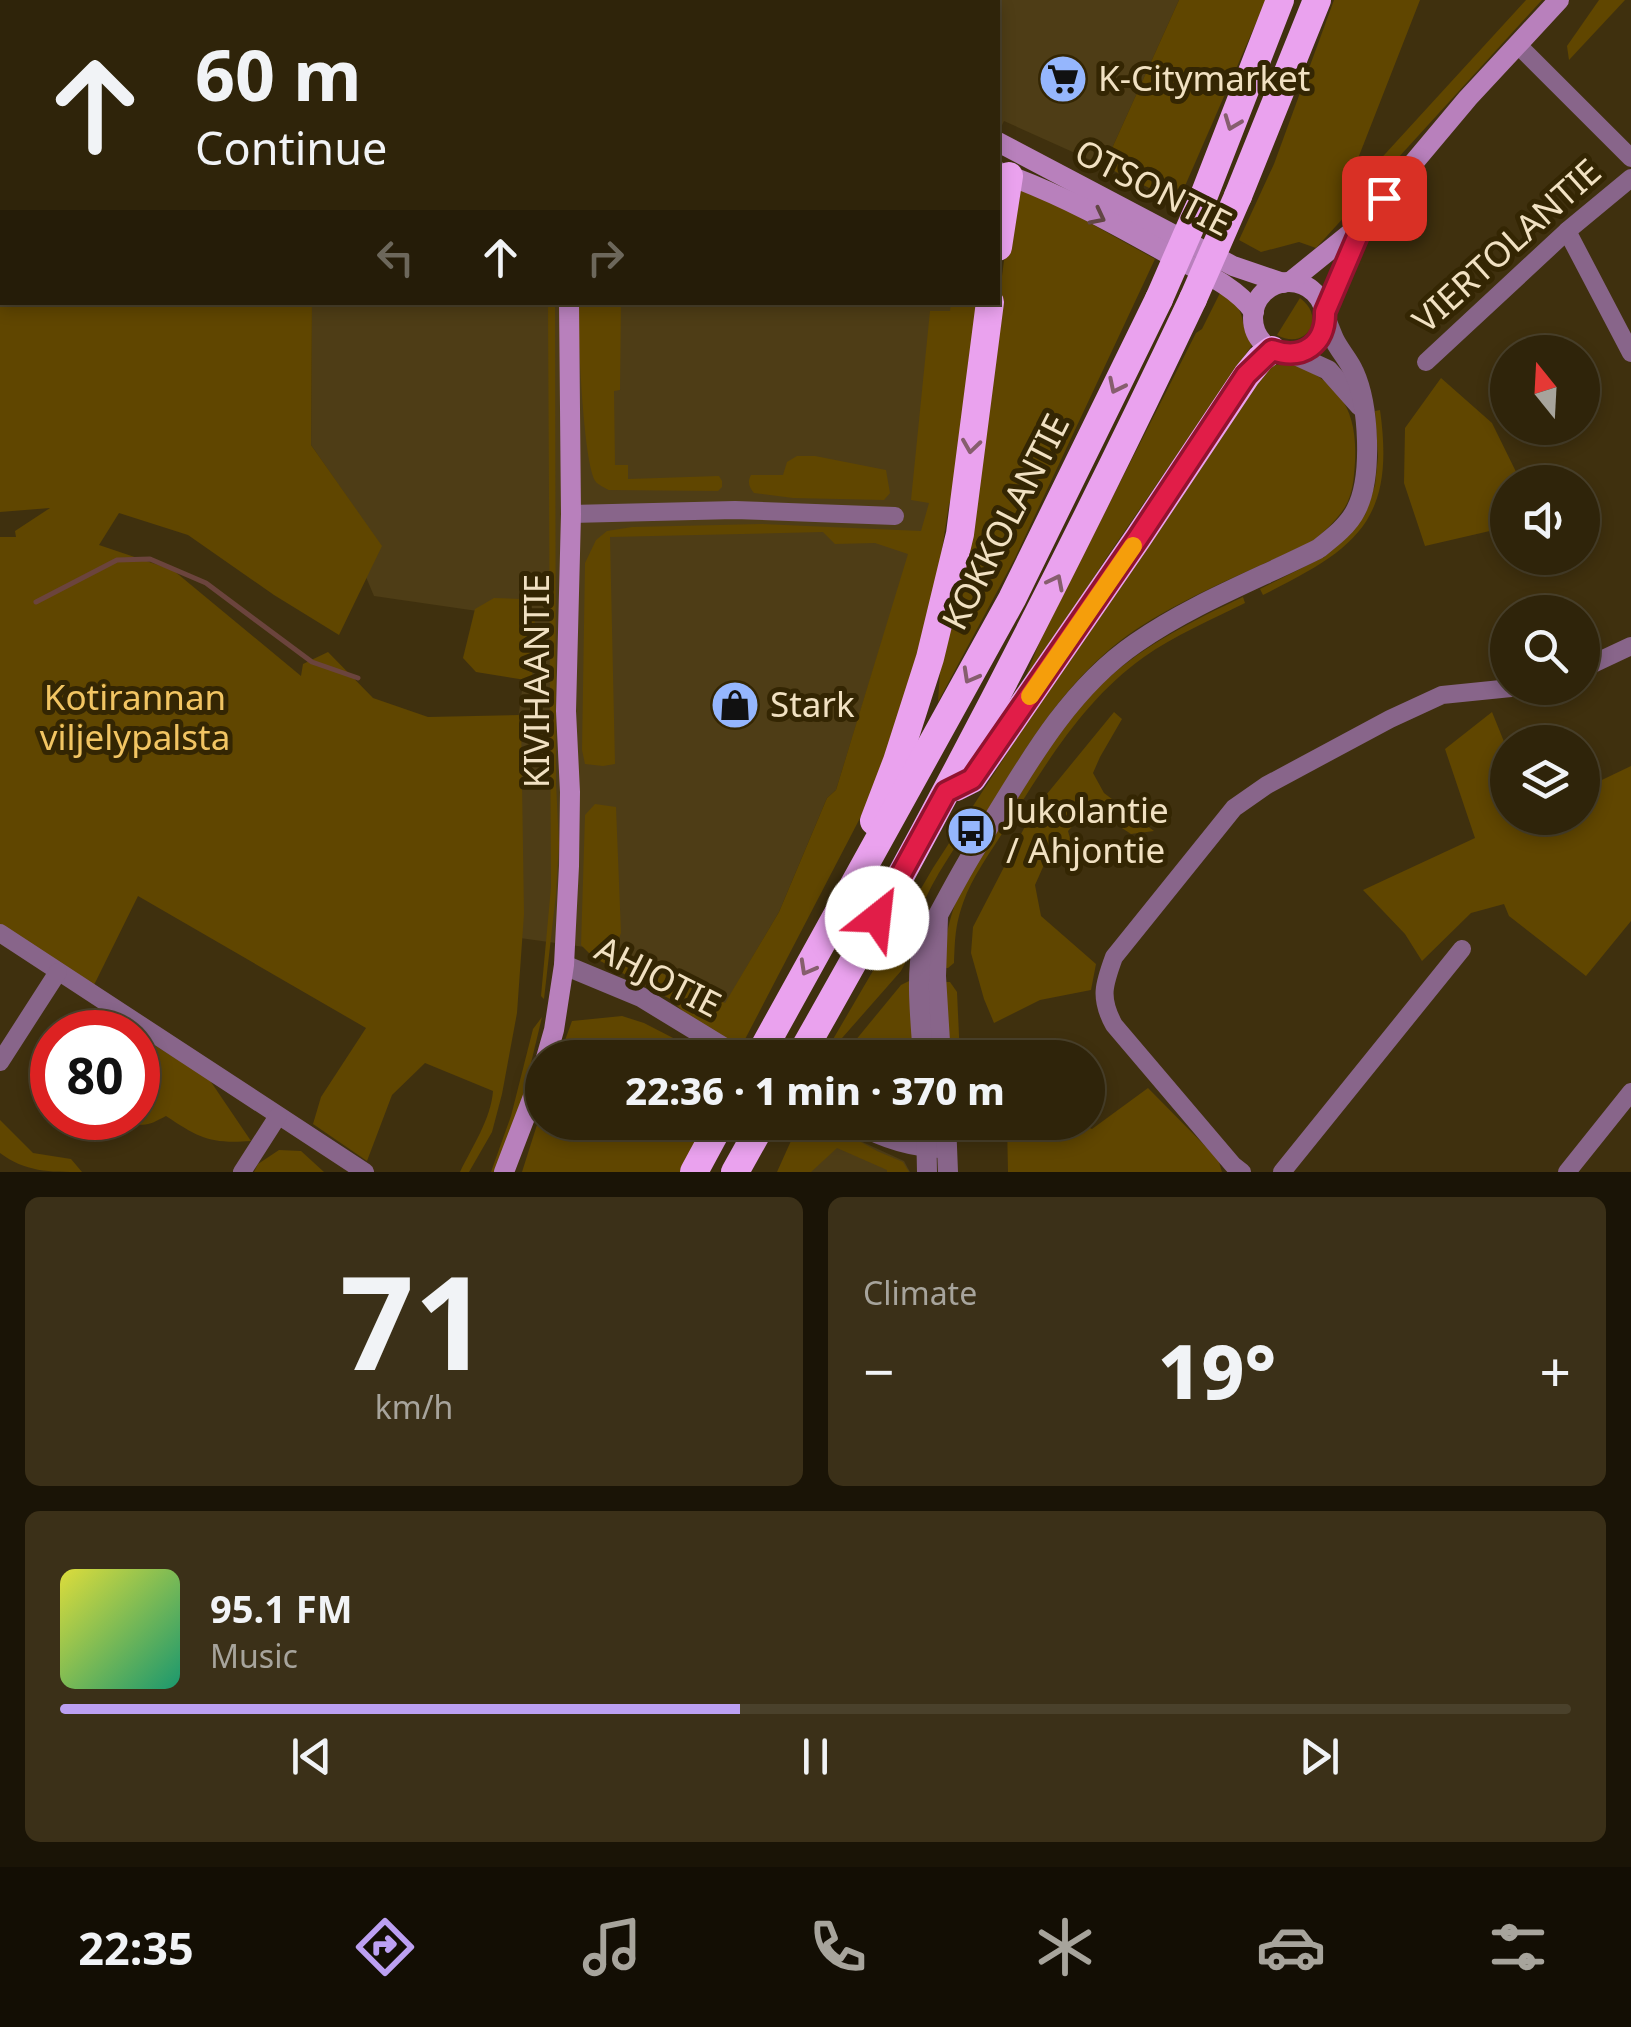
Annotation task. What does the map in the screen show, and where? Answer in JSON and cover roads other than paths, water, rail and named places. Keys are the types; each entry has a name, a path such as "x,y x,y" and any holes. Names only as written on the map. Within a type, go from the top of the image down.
{"highway":[{"name":"KOKKOLANTIE","path":"768,1040 1012,599 1159,299 1280,0"},
{"name":"KOKKOLANTIE","path":"810,1040 1052,589 1193,299 1317,0"},
{"path":"1000,232 1009,167"},
{"path":"872,853 874,817 930,658 960,534 990,305"},
{"path":"946,792 972,779 1246,375 1283,352"},
{"path":"694,1172 711,1140"},
{"path":"735,1172 753,1140"}],"main road":[{"path":"1363,223 1325,314 1319,339 1308,350 1283,352 1262,342 1254,312 1264,293 1287,282 1363,223 1468,98 1559,0"},
{"name":"OTSONTIE","path":"1009,167 1233,266 1287,282"},
{"name":"OTSONTIE","path":"1009,167 1032,184 1222,284 1244,299 1254,312"},
{"path":"1287,282 1304,285 1316,293 1325,314"},
{"name":"KIVIHAANTIE","path":"551,1040 564,965 569,866 566,711 571,514 569,305"},
{"path":"504,1172 525,1117"}],"street":[{"path":"1518,44 1631,158"},
{"name":"VIERTOLANTIE","path":"1426,362 1567,231 1631,178"},
{"path":"1567,231 1631,352"},
{"path":"922,1040 920,976 922,946 928,929 1037,749 1067,709 1098,674 1134,644 1180,616 1318,549 1338,533 1356,510 1364,483 1367,426 1353,369 1335,341 1325,314"},
{"path":"1283,352 1328,370 1364,412"},
{"path":"571,514 736,510 895,516"},
{"path":"1600,661 1631,646"},
{"path":"1242,1172 1114,1025 1107,1012 1104,984 1114,958 1234,808 1267,785 1442,695 1490,690"},
{"path":"938,915 940,1040"},
{"path":"0,933 366,1172"},
{"path":"1282,1172 1462,948"},
{"name":"AHJOTIE","path":"564,965 641,997 712,1040"},
{"path":"0,1062 58,972"},
{"path":"1567,1172 1631,1092"},
{"path":"242,1172 278,1116"},
{"path":"893,1140 937,1148"},
{"path":"934,1140 948,1172"},
{"path":"927,1172 940,1140"}],"waterway":[{"path":"36,602 117,560 150,559 206,583 312,662 358,678"}],"place":[{"name":"K-Citymarket","path":"1063,79"},
{"name":"Stark","path":"735,705"},
{"name":"Jukolantie / Ahjontie","path":"971,831"}],"park label":[{"name":"Kotirannan viljelypalsta","path":"135,718"}]}
